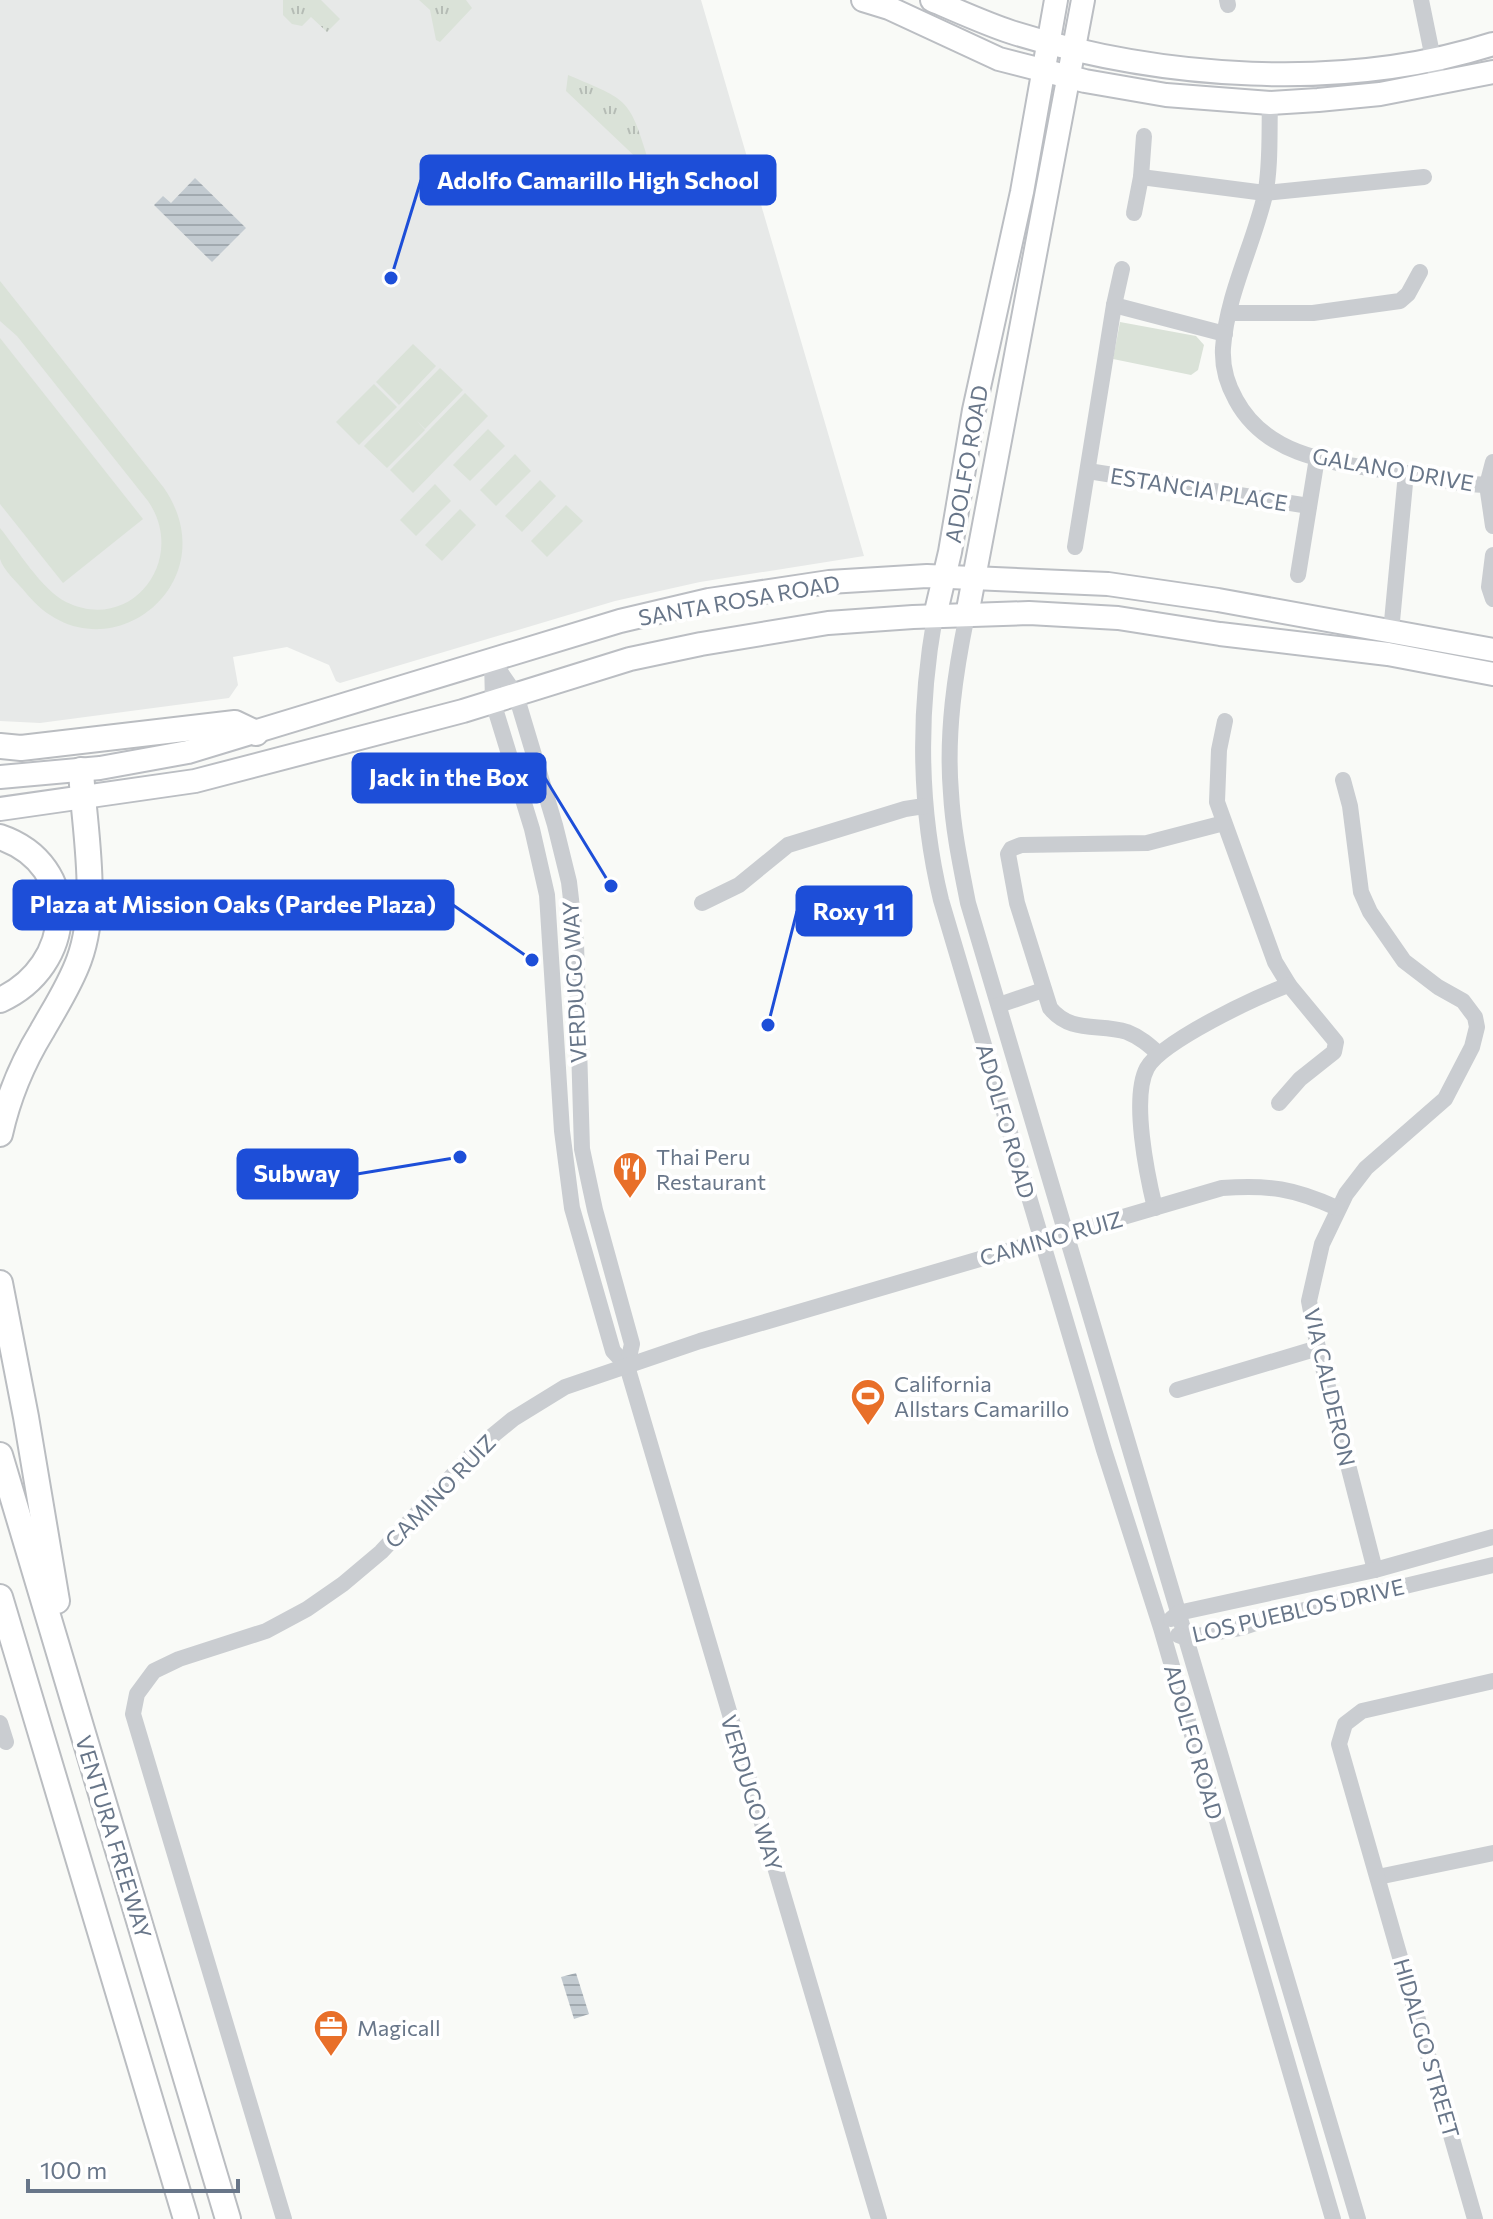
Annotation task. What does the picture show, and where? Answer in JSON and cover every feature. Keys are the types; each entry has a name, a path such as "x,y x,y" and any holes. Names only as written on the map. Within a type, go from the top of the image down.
{"highway":[{"path":"0,746 21,748 235,723 256,733"},
{"path":"0,1134 12,1094 32,1049 73,974 86,937 89,912 81,770"},
{"path":"0,837 19,845 34,857 47,875 58,902 59,925 55,947 43,967 29,983 0,1000"},
{"path":"0,1283 75,1706"},
{"name":"VENTURA FREEWAY","path":"0,1455 228,2219"},
{"name":"VENTURA FREEWAY","path":"0,1597 186,2219"}],"main road":[{"path":"863,0 889,8 999,59 1068,77 1166,95 1270,103 1380,94 1493,72"},
{"path":"932,0 1009,31 1048,42 1194,71 1297,74 1434,58 1493,44"},
{"name":"ADOLFO ROAD","path":"935,616 974,410 1022,192 1056,0"},
{"name":"ADOLFO ROAD","path":"967,615 1083,0"},
{"name":"SANTA ROSA ROAD","path":"0,777 81,770 188,752 620,621 709,600 829,582 943,576 1108,584 1218,600 1493,650"},
{"name":"SANTA ROSA ROAD","path":"0,809 195,781 493,702 630,659 828,623 1029,613 1118,618 1388,654 1493,674"}],"street":[{"path":"1421,0 1438,83"},
{"name":"GALANO DRIVE","path":"1270,103 1265,193 1240,268 1225,334 1223,362 1226,380 1246,415 1271,439 1317,458 1490,485"},
{"path":"1134,213 1144,136"},
{"path":"1141,177 1265,193 1424,177"},
{"name":"ESTANCIA PLACE","path":"1075,547 1122,269"},
{"path":"1229,313 1313,313 1400,301 1408,294 1420,272"},
{"path":"1114,305 1225,334"},
{"name":"ESTANCIA PLACE","path":"1298,575 1317,458"},
{"path":"1493,462 1490,485 1493,526"},
{"name":"ESTANCIA PLACE","path":"1088,471 1309,506"},
{"path":"1391,632 1406,473"},
{"path":"1493,555 1489,587 1493,599"},
{"name":"ADOLFO ROAD","path":"967,615 953,695 951,795 968,903 1358,2219"},
{"name":"ADOLFO ROAD","path":"935,616 922,718 921,770 931,856 944,912 1041,1241 1161,1628 1333,2219"},
{"name":"VERDUGO WAY","path":"492,660 516,695 569,882 576,943 582,1149 595,1210 632,1344 627,1366"},
{"name":"VERDUGO WAY","path":"492,660 493,702 532,829 547,895 562,1131 572,1208 613,1351 627,1366 879,2219"},
{"path":"1225,721 1219,750 1216,798 1224,823 1272,958 1289,985 1333,1036 1336,1046 1334,1052 1300,1079 1279,1103"},
{"name":"VIA CALDERON","path":"1343,780 1350,806 1361,892 1370,912 1404,961 1438,987 1463,1001 1470,1008 1477,1027 1472,1047 1445,1099 1366,1168 1337,1208 1322,1244 1309,1301 1318,1348 1375,1570"},
{"path":"702,903 739,885 788,845 924,806"},
{"path":"1159,1054 1130,1033 1067,1023 1050,1008 1014,894 1007,857 1011,849 1021,845 1152,842 1224,823"},
{"path":"1155,1208 1143,1159 1142,1090 1146,1070 1159,1054 1210,1022 1289,985"},
{"path":"999,1005 1043,990"},
{"name":"CAMINO RUIZ","path":"284,2219 133,1714 137,1694 154,1671 249,1638 307,1609 381,1552 480,1446 513,1419 565,1387 745,1327 1222,1188 1252,1187 1306,1194 1337,1208"},
{"path":"1177,1390 1318,1348"},
{"name":"LOS PUEBLOS DRIVE","path":"1493,1537 1375,1570 1178,1613 1161,1628 1186,1638 1241,1628 1271,1618 1493,1565"},
{"name":"HIDALGO STREET","path":"1475,2219 1339,1744 1345,1724 1362,1711 1493,1681"},
{"path":"0,1723 6,1742"},
{"path":"1378,1877 1493,1853"}],"shaded area":[{"path":"0,0 701,0 864,556 700,582 615,601 340,683 329,665 287,647 233,657 238,685 229,698 40,723 0,721"},
{"path":"195,178 246,228 212,262 154,205 163,196 171,203"},
{"path":"576,1973 589,2014 574,2019 561,1977"}],"green space":[{"path":"283,0 321,0 340,19 327,32 311,17 302,26 292,24 283,15"},
{"path":"419,0 466,0 472,8 440,42 436,40 430,10"},
{"path":"568,75 616,97 624,104 637,125 649,162 645,166 566,91"},
{"path":"0,281 164,488 180,524 181,559 169,588 148,611 120,626 88,629 56,619 26,593 0,559 0,528 39,579 57,596 90,609 112,608 131,599 147,585 157,567 161,546 159,523 148,501 17,336 0,321"},
{"path":"1120,322 1196,336 1204,345 1198,370 1191,375 1113,359"},
{"path":"0,338 143,519 63,583 0,504"},
{"path":"413,344 436,366 399,405 376,382"},
{"path":"440,368 463,390 425,429 417,421 425,430 387,468 364,446"},
{"path":"374,384 397,407 359,445 336,422"},
{"path":"465,393 488,416 413,493 390,470"},
{"path":"488,429 505,446 470,481 453,465"},
{"path":"515,454 531,471 496,506 480,490"},
{"path":"540,480 556,496 522,532 505,516"},
{"path":"435,484 451,501 416,536 400,520"},
{"path":"566,505 583,521 547,557 531,541"},
{"path":"460,509 476,525 442,561 425,545"}],"place":[{"name":"Adolfo Camarillo High School","path":"391,278"},
{"name":"Jack in the Box","path":"611,886"},
{"name":"Plaza at Mission Oaks (Pardee Plaza)","path":"532,960"},
{"name":"Roxy 11","path":"768,1025"},
{"name":"Subway","path":"460,1157"},
{"name":"Thai Peru Restaurant","path":"630,1200"},
{"name":"California Allstars Camarillo","path":"868,1427"},
{"name":"Magicall","path":"331,2058"}]}
